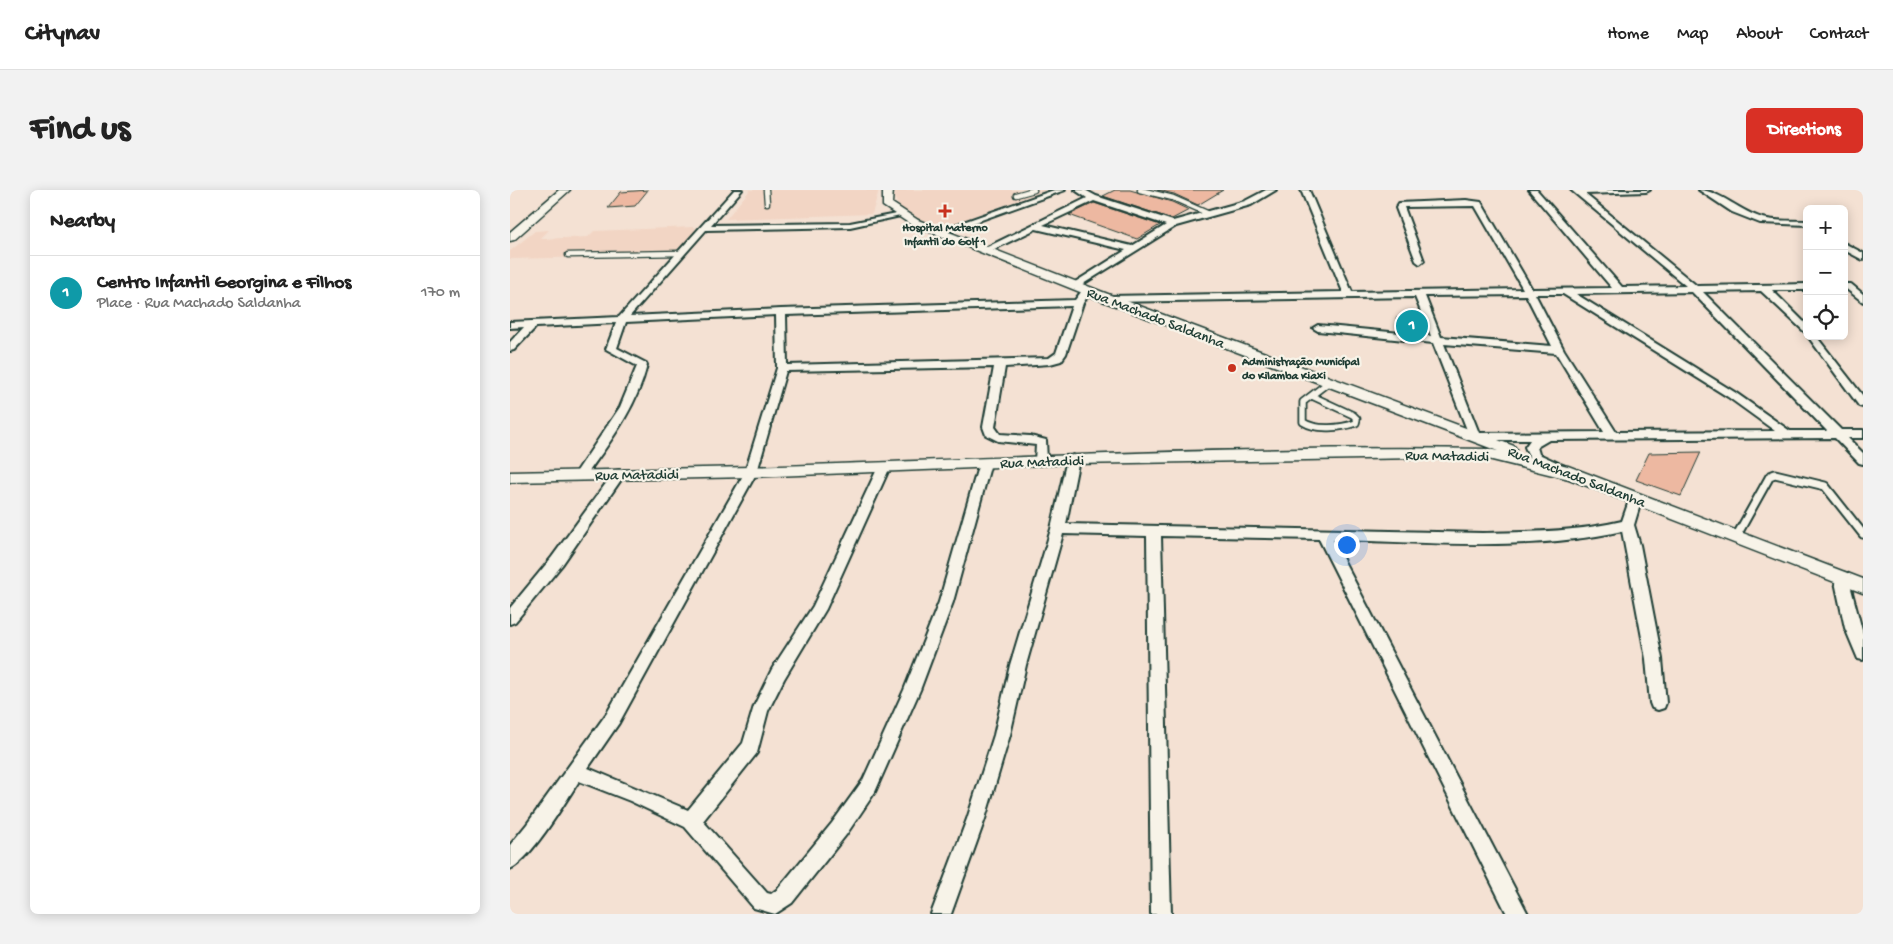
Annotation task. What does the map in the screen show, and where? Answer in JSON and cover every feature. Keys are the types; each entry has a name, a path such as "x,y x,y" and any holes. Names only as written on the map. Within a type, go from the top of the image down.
{"street":[{"path":"510,238 565,190"},
{"path":"581,474 618,419 640,376 642,365 634,357 619,354 611,349 622,319 738,190"},
{"name":"Rua Machado Saldanha","path":"888,190 887,204 901,215 939,232 1110,300 1636,498 1863,586"},
{"path":"939,232 1061,190"},
{"path":"1079,190 1093,198 1173,224"},
{"path":"782,368 907,364 1000,364 1057,359 1078,303 1081,288 1133,249 1173,224 1248,203 1272,190"},
{"path":"1305,190 1349,295"},
{"path":"1533,190 1619,290"},
{"path":"1577,191 1646,190"},
{"path":"1703,190 1735,210 1763,221 1803,223"},
{"path":"1577,191 1694,288 1836,435 1863,460"},
{"path":"985,250 1093,198"},
{"path":"1420,261 1400,208 1402,205 1473,202 1478,204 1529,291 1559,350 1613,437"},
{"path":"702,228 850,225 901,215"},
{"path":"1035,226 1133,249"},
{"path":"1848,248 1863,257"},
{"path":"1848,286 1863,286"},
{"path":"1763,287 1803,327"},
{"path":"1110,300 1563,290 1803,287"},
{"path":"1848,288 1863,299"},
{"path":"1563,290 1732,395 1786,433"},
{"path":"1419,294 1475,437 1613,437 1786,433 1863,434"},
{"path":"510,325 781,312 1078,303"},
{"path":"510,860 534,831 613,718 750,472 782,368 781,312"},
{"path":"510,348 533,324"},
{"path":"1318,328 1436,338 1491,346 1559,350"},
{"path":"1814,340 1863,404"},
{"path":"1000,364 989,427 992,435 1000,438 1036,440 1042,443 1040,461"},
{"path":"1419,453 1438,451 1452,445 1452,438 1448,432 1429,420"},
{"path":"1547,436 1536,441 1531,447 1534,456 1572,474"},
{"name":"Rua Matadidi","path":"510,477 581,474 750,472 1073,459 1419,453 1488,454 1572,474"},
{"path":"942,914 976,819 1002,735 1018,665 1058,529 1073,459"},
{"path":"576,771 636,795 691,821 761,901 773,904 785,896 839,829 869,786 912,690 946,602 985,463"},
{"path":"691,821 751,747 760,711 778,674 819,609 884,467"},
{"path":"510,618 557,561 620,474"},
{"path":"1636,498 1627,525 1633,544 1654,659 1658,703"},
{"path":"1058,529 1154,532 1274,532 1324,535 1482,538 1543,536 1608,530 1627,525"},
{"path":"1154,532 1158,844 1162,914"},
{"path":"1324,535 1518,914"},
{"path":"1841,578 1853,628 1863,654"}],"lane":[{"path":"766,190 767,203"},
{"path":"1016,195 1034,190"},
{"path":"1140,190 1172,198 1207,213"},
{"path":"568,255 681,253"},
{"path":"1312,396 1353,415 1357,419 1356,423 1350,426 1306,425 1303,422 1303,402 1329,382"},
{"path":"1736,537 1770,476 1775,474 1825,486 1863,534"}],"shaded area":[{"path":"750,190 879,190 872,214 726,219"},
{"name":"Hospital Materno Infantil do Golf 1","path":"896,190 1046,190 941,228 909,215 899,207 894,197"},
{"path":"694,227 696,231 673,255 510,259 510,251 535,231 549,230 540,239 588,237 594,231"}],"building":[{"path":"648,190 635,206 608,208 621,192"},
{"path":"1115,190 1130,190 1172,202 1189,210 1172,219 1103,196"},
{"path":"1157,190 1223,190 1198,205 1174,194"},
{"path":"1094,203 1160,225 1137,239 1069,215"},
{"path":"1396,318 1422,319 1428,334 1401,331"},
{"path":"1701,452 1681,496 1636,480 1649,453"}],"place":[{"name":"Hospital Materno Infantil do Golf 1","path":"945,211"},
{"name":"Centro Infantil Georgina e Filhos","path":"1412,326"},
{"name":"Administração Municípal do Kilamba Kiaxi","path":"1232,368"}]}
